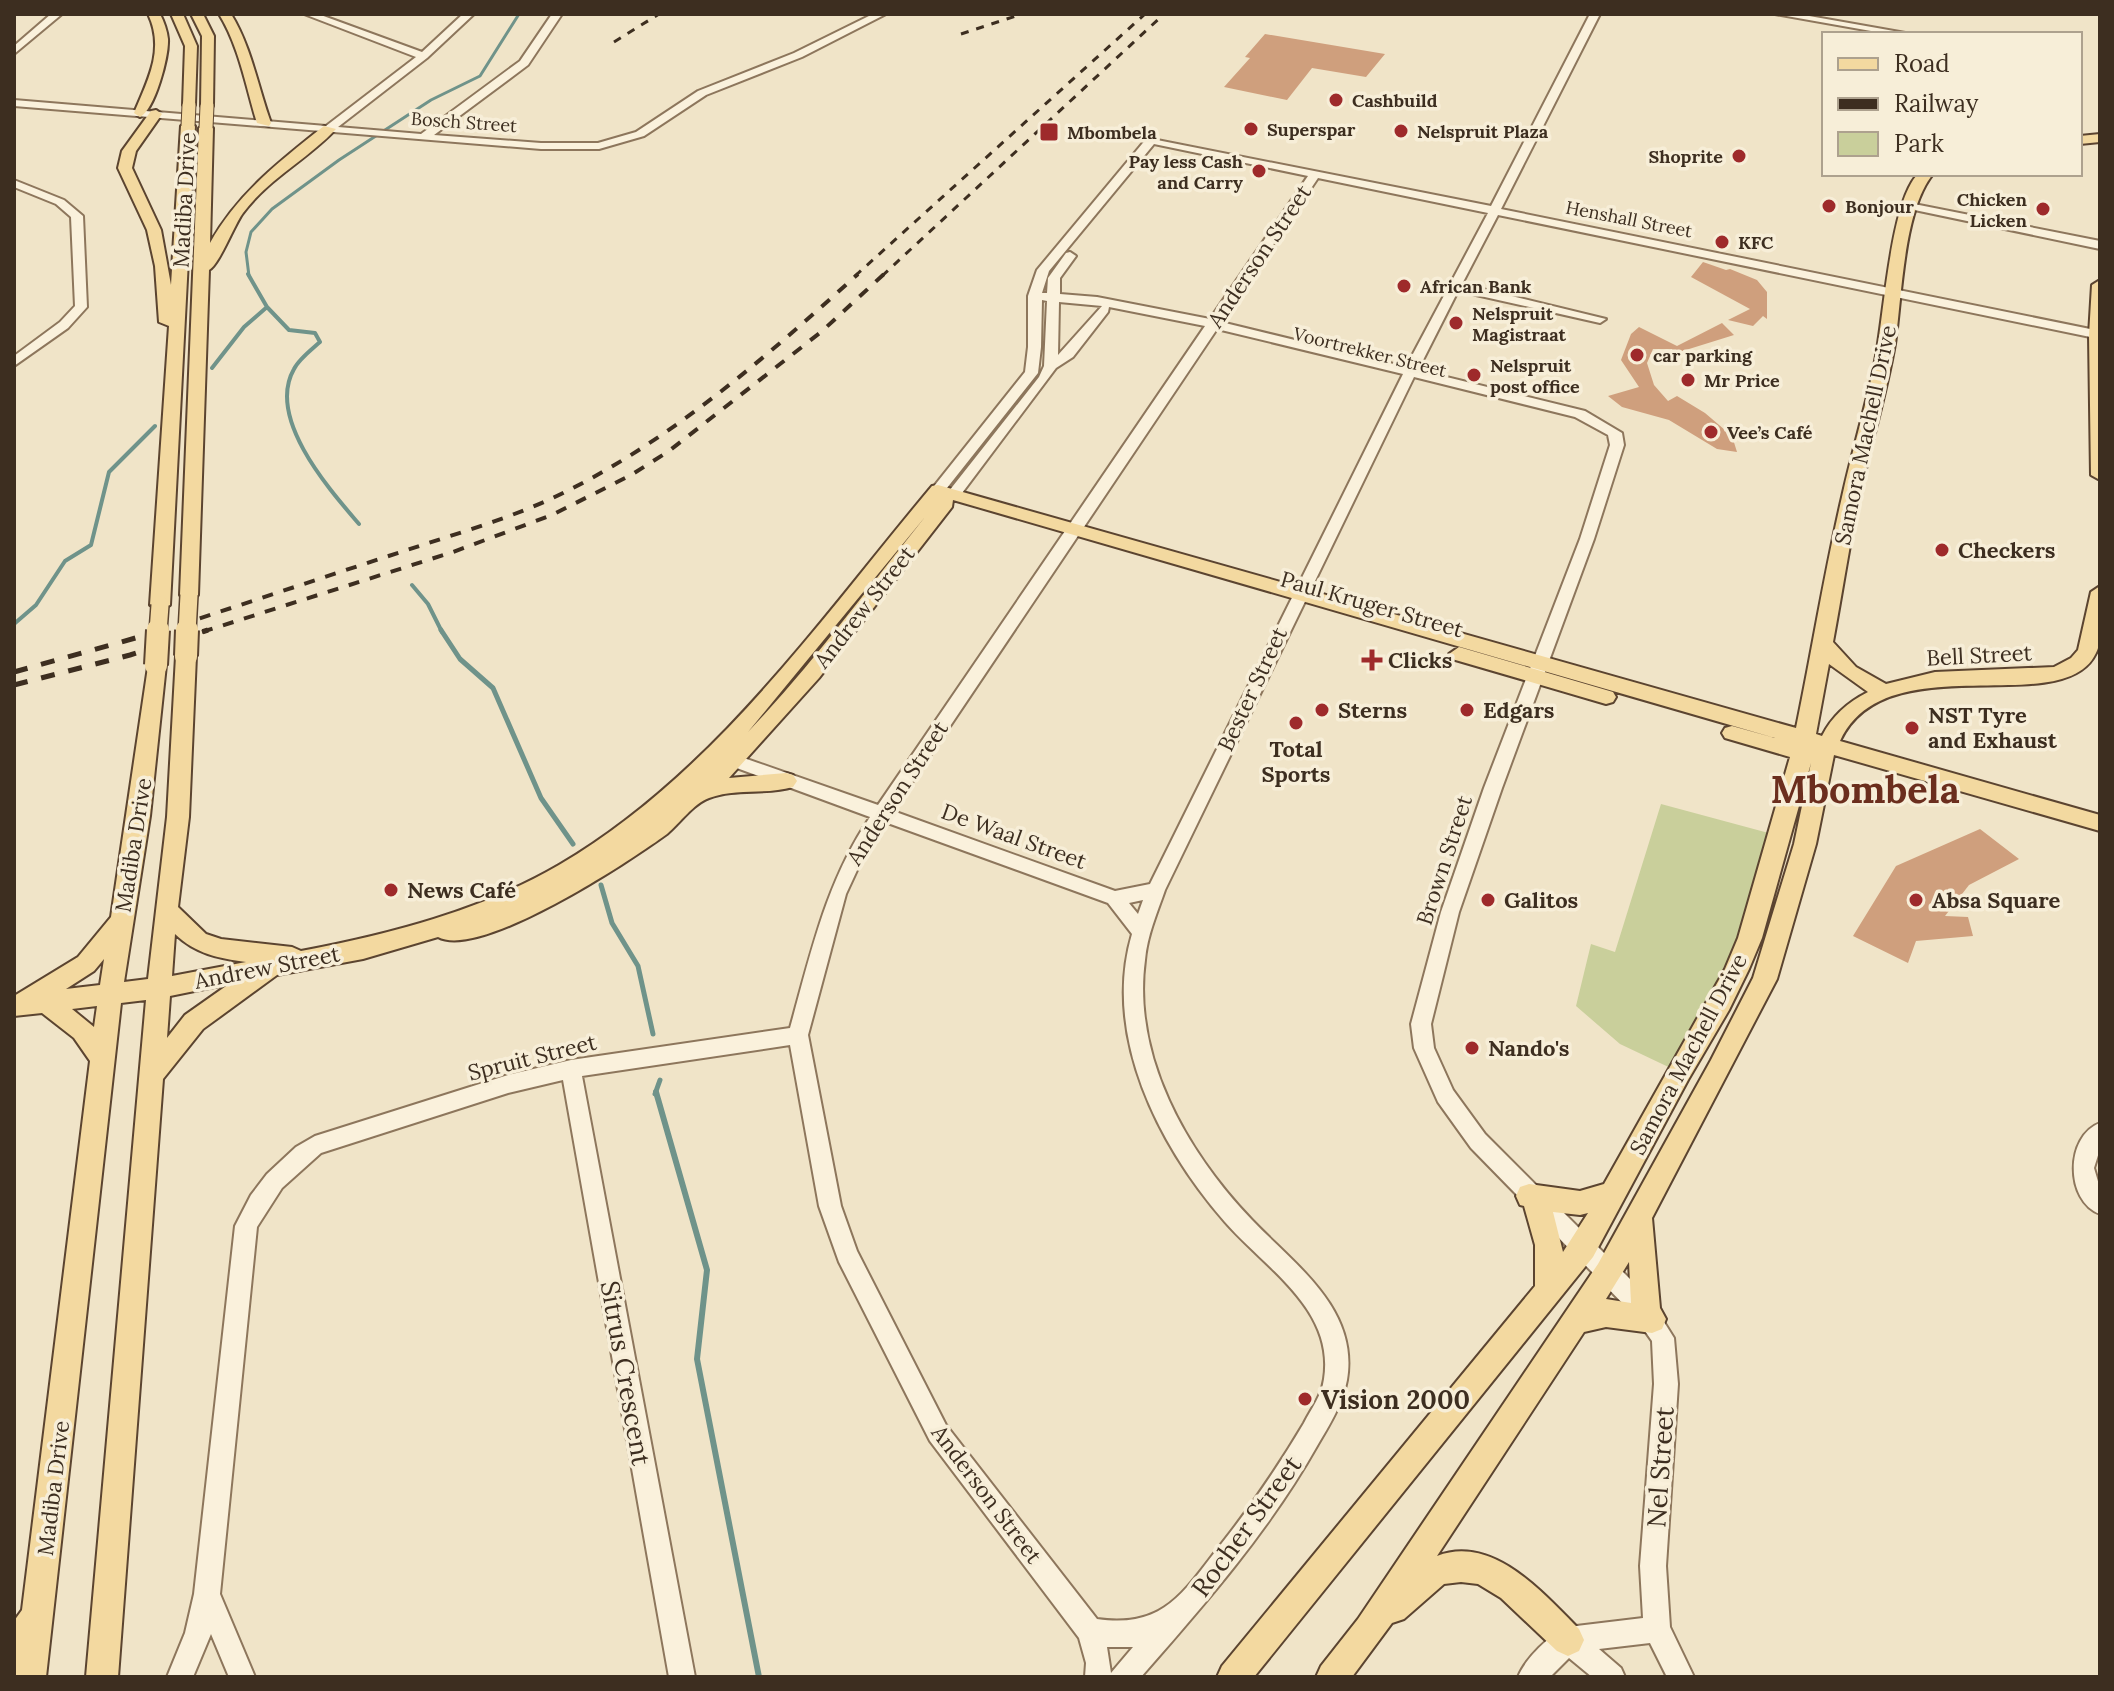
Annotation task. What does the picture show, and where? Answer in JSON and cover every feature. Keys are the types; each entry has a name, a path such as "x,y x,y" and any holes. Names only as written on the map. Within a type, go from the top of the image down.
{"main road":[{"path":"140,113 164,44 162,28 154,14"},
{"name":"Madiba Drive","path":"30,1677 110,994 139,816 156,665 193,53 191,38 177,14"},
{"name":"Madiba Drive","path":"107,1668 151,1076 178,817 194,417 203,282 208,36 197,14"},
{"path":"225,14 238,35 242,58 264,123"},
{"path":"156,114 129,151 125,168 151,220 162,266 171,380"},
{"path":"203,282 229,219 264,179 329,129"},
{"name":"Samora Machell Drive","path":"1332,1677 1369,1630 1608,1273 1765,979 1805,844 1822,641 1851,496 1872,418 1887,343 1909,206 1918,182 1924,176"},
{"path":"2100,285 2100,475"},
{"name":"Paul Kruger Street","path":"941,497 1996,800"},
{"name":"Andrew Street","path":"28,1004 159,988 422,934 458,931 482,925 580,883 655,833 704,791 784,676 941,497"},
{"name":"Bell Street","path":"1814,748 1846,716 1885,691 1935,679 2035,677 2058,673 2078,663 2087,652 2100,592"},
{"path":"1822,641 1833,659 1846,670 1885,691"},
{"name":"Samora Machell Drive","path":"1233,1677 1583,1248 1721,1003 1743,954 1814,748"},
{"name":"Andrew Street","path":"422,934 532,889 567,871 725,757"},
{"path":"704,791 738,784 786,781"},
{"path":"1996,800 2100,823"},
{"path":"1996,800 2100,837"},
{"path":"166,910 198,941 220,949 275,953 305,960"},
{"path":"102,1059 83,1031 28,1004 86,964 122,920"},
{"path":"151,1076 194,1022 276,965"},
{"path":"1548,1291 1552,1260 1550,1239 1532,1199 1580,1203 1612,1194"},
{"path":"1576,1321 1606,1313 1649,1316 1638,1215"},
{"path":"1369,1630 1428,1577 1442,1569 1459,1567 1486,1572 1509,1584 1568,1640"},
{"path":"14,1658 40,1594"}],"street":[{"path":"14,51 57,14"},
{"path":"309,14 423,56"},
{"path":"329,129 423,56 469,14"},
{"path":"424,137 524,63 557,14"},
{"name":"Bosch Street","path":"14,103 568,147 613,144 640,134 702,93 798,55 881,14"},
{"name":"Bester Street","path":"1339,1357 1329,1322 1307,1292 1231,1213 1179,1141 1154,1090 1138,1042 1134,963 1156,890 1295,599 1492,210 1564,81 1595,14"},
{"path":"1780,14 1860,31 1856,14"},
{"path":"296,126 329,120 364,102"},
{"path":"1051,366 1054,278 1158,142"},
{"name":"Henshall Street","path":"1158,142 2099,335"},
{"name":"Andrew Street","path":"941,497 1031,373 1035,361 1034,300 1043,270 1158,142"},
{"name":"Anderson Street","path":"1098,1677 1099,1663 1090,1631 938,1433 847,1255 830,1206 798,1035 837,894 879,812 1073,535 1315,174"},
{"path":"14,183 60,202 77,216 83,300 74,316 14,362"},
{"path":"1909,206 2100,245"},
{"path":"1054,278 1066,286 1088,292 1099,305"},
{"path":"1454,286 1600,319"},
{"name":"Voortrekker Street","path":"1034,300 1099,305 1212,327 1552,415 1598,422"},
{"name":"Andrew Street","path":"941,497 1045,378 1051,366 1068,354 1099,305"},
{"name":"Brown Street","path":"1598,422 1615,433 1617,445 1540,669 1493,788 1450,912 1421,1024 1424,1048 1445,1096 1478,1141 1608,1273"},
{"name":"De Waal Street","path":"725,757 1115,898"},
{"path":"1141,932 1115,898 1156,890"},
{"name":"Spruit Street","path":"207,1594 246,1226 259,1198 289,1164 315,1146 508,1084 571,1069 798,1035"},
{"name":"Sitrus Crescent","path":"571,1069 682,1677"},
{"path":"2100,1132 2082,1159 2082,1176 2091,1195 2100,1204"},
{"name":"Nel Street","path":"1608,1273 1649,1316 1666,1349 1653,1566 1657,1629 1681,1677"},
{"name":"Rocher Street","path":"1123,1677 1178,1618 1294,1466 1336,1382 1339,1357"},
{"path":"207,1594 241,1676"},
{"path":"180,1677 198,1633 207,1594"},
{"path":"1090,1631 1122,1636 1143,1633 1178,1618"},
{"path":"1531,1677 1568,1640 1657,1629"},
{"path":"1568,1640 1612,1677"}],"green space":[{"path":"1661,804 1776,835 1759,896 1679,1072 1620,1044 1576,1006 1591,944 1615,952"}],"building":[{"path":"1265,34 1385,54 1366,77 1312,68 1287,100 1224,87 1250,58 1245,57"},
{"path":"1703,262 1757,280 1767,292 1767,319 1763,316 1753,326 1728,320 1750,309 1691,277"},
{"name":"car parking","path":"1722,323 1734,335 1673,354 1672,349 1653,349 1647,363 1654,385 1668,401 1677,396 1705,413 1732,436 1737,452 1717,449 1669,420 1622,407 1608,396 1639,387 1621,360 1631,334 1639,327 1677,346"},
{"name":"Absa Square","path":"1980,829 2019,859 1969,885 1945,916 1968,917 1973,936 1916,941 1908,963 1853,936 1896,866"}],"waterway":[{"path":"249,276 246,252 251,232 272,209 339,160 431,100 480,76 519,14"},
{"path":"249,276 267,307"},
{"path":"212,368 244,327 267,307"},
{"path":"267,307 289,330 315,333 320,342 294,369 288,388 288,409 305,452 332,492 359,524"},
{"path":"14,624 36,605 65,561 91,545 109,472 155,426"},
{"path":"412,585 428,604 441,630"},
{"path":"441,630 460,659 493,688 541,798 573,844"},
{"path":"601,885 612,923 638,966 653,1034"},
{"path":"655,1094 660,1080"},
{"path":"656,1092 707,1270 697,1359 759,1677"}],"railway":[{"path":"614,42 659,14"},
{"path":"961,34 1022,14"},
{"path":"855,276 1145,14"},
{"path":"882,276 1164,14"},
{"path":"158,632 485,525 561,494 642,448 680,422 753,366 858,274"},
{"path":"202,632 453,552 552,515 631,475 669,451 821,332 884,274"},
{"path":"14,672 164,630"},
{"path":"14,685 130,655 208,630"}],"place":[{"name":"Cashbuild","path":"1336,100"},
{"name":"Superspar","path":"1251,129"},
{"name":"Nelspruit Plaza","path":"1401,131"},
{"name":"Mbombela","path":"1049,132"},
{"name":"Shoprite","path":"1739,156"},
{"name":"Pay less Cash and Carry","path":"1259,171"},
{"name":"Bonjour","path":"1829,206"},
{"name":"Chicken Licken","path":"2043,209"},
{"name":"KFC","path":"1722,242"},
{"name":"African Bank","path":"1404,286"},
{"name":"Nelspruit Magistraat","path":"1456,323"},
{"name":"car parking","path":"1637,355"},
{"name":"Nelspruit post office","path":"1474,375"},
{"name":"Mr Price","path":"1688,380"},
{"name":"Vee’s Café","path":"1711,432"},
{"name":"Checkers","path":"1942,550"},
{"name":"Clicks","path":"1372,660"},
{"name":"Sterns","path":"1322,710"},
{"name":"Edgars","path":"1467,710"},
{"name":"Total Sports","path":"1296,723"},
{"name":"NST Tyre and Exhaust","path":"1912,728"},
{"name":"News Café","path":"391,890"},
{"name":"Galitos","path":"1488,900"},
{"name":"Absa Square","path":"1916,900"},
{"name":"Nando's","path":"1472,1048"},
{"name":"Vision 2000","path":"1305,1399"}],"district":[{"name":"Mbombela","path":"1865,789"}]}
